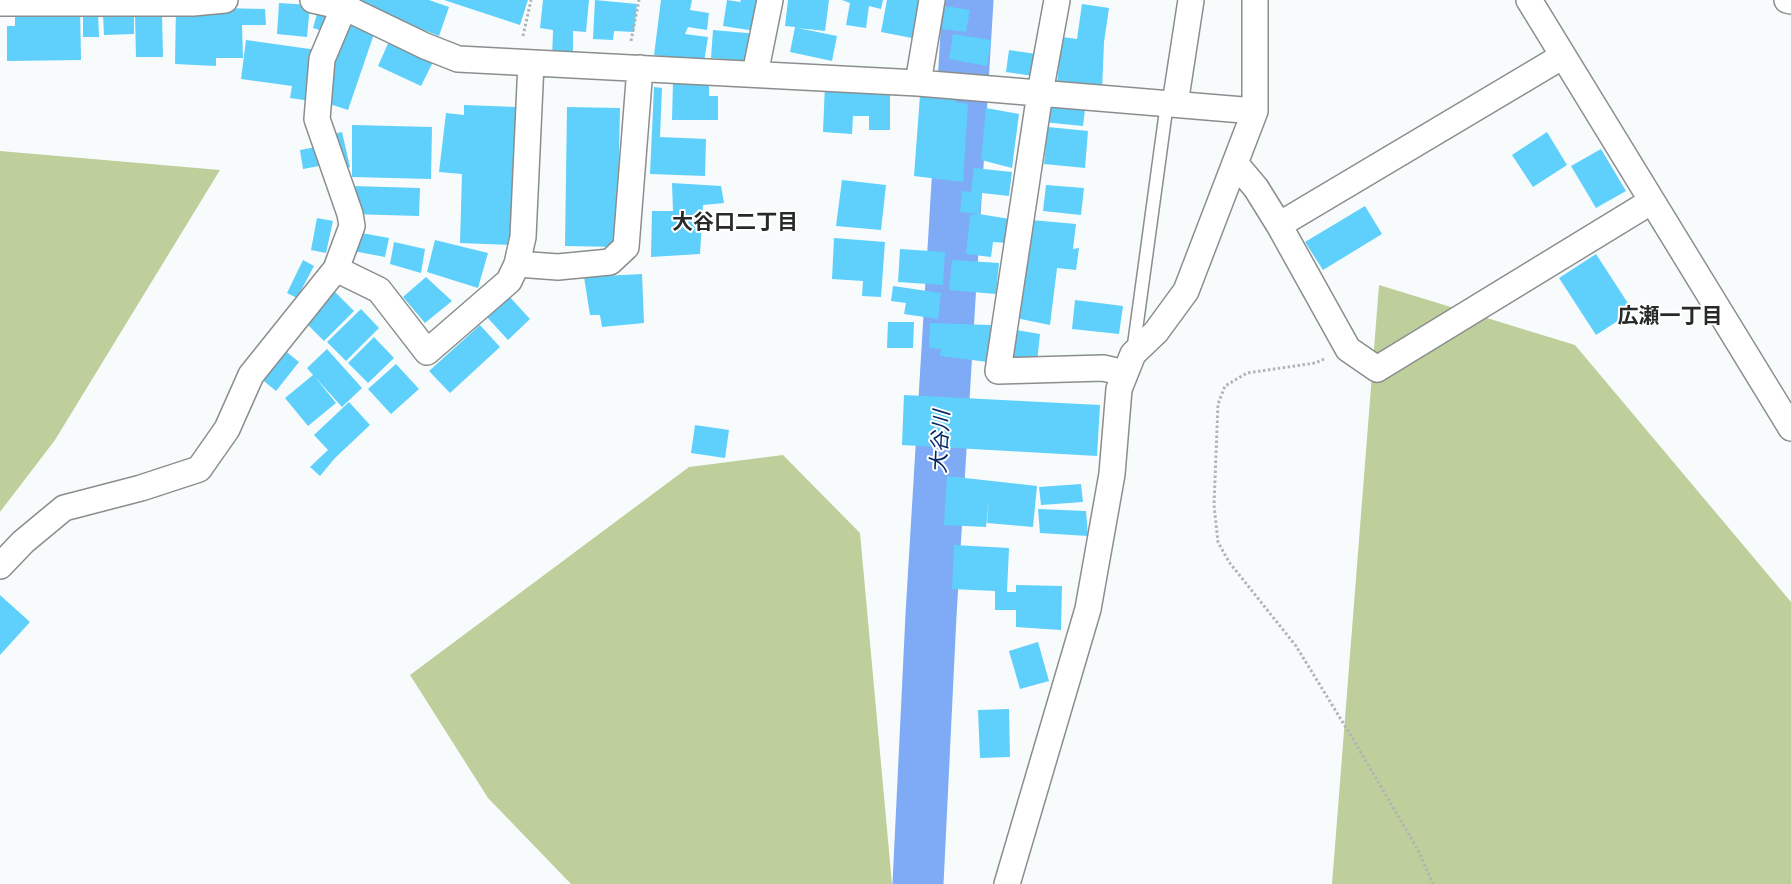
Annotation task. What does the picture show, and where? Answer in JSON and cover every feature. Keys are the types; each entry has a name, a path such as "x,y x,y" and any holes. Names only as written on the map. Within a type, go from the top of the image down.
{"street":[{"path":"0,3 193,2 225,0"},
{"path":"313,0 346,3 426,46 458,59 918,83 1255,111"},
{"path":"755,74 770,0"},
{"path":"918,83 932,0"},
{"path":"1057,0 1040,93 998,372 1103,368 1129,364"},
{"path":"1171,104 1192,0"},
{"path":"1007,884 1088,609 1112,474 1120,388 1129,364 1156,332 1186,291 1255,111 1255,0"},
{"path":"1529,0 1791,428"},
{"path":"0,566 23,542 64,508 141,488 199,469 227,429 251,375 336,268 352,226 350,214 316,119 322,59 346,3"},
{"path":"1279,225 1563,56"},
{"path":"336,268 379,290 428,352 509,281 517,264 523,237 524,62"},
{"path":"517,264 558,267 610,262 626,247 633,68"},
{"path":"1235,163 1256,188 1279,225 1348,349 1377,369 1652,201"}],"lane":[{"path":"1129,364 1171,104"}],"path":[{"path":"524,62 530,0"},
{"path":"633,68 639,0"},
{"path":"1348,349 1315,363 1248,373 1225,386 1218,404 1214,505 1218,542 1229,562 1296,646 1418,850 1433,884"}],"green space":[{"path":"0,151 220,170 55,440 0,512"},
{"path":"1379,285 1575,345 1791,602 1791,884 1332,884"},
{"path":"783,455 860,533 892,884 571,884 488,798 410,675 689,467"}],"building":[{"path":"356,0 429,0 449,7 439,36 390,17"},
{"path":"444,0 528,0 520,25"},
{"path":"543,0 589,0 586,32 573,31 573,59 552,59 553,30 540,28"},
{"path":"595,0 637,4 634,32 614,31 613,40 593,39"},
{"path":"661,0 692,0 690,10 709,13 707,30 688,27 685,34 708,37 704,62 654,55"},
{"path":"727,0 740,2 741,0 767,0 762,32 723,26"},
{"path":"788,0 829,0 825,31 798,28 837,36 832,61 790,52 795,27 785,26"},
{"path":"842,0 883,0 881,9 869,6 866,28 846,25 850,3"},
{"path":"887,0 919,0 912,38 881,32"},
{"path":"279,3 310,5 307,37 277,34"},
{"path":"1082,4 1109,8 1104,42 1102,90 1057,83 1062,37 1077,39"},
{"path":"80,5 81,60 7,61 7,26 15,26 15,6"},
{"path":"945,6 970,10 966,32 942,29"},
{"path":"176,7 265,9 266,25 242,25 243,58 216,58 216,66 175,64"},
{"path":"318,10 328,12 323,31 313,28"},
{"path":"83,12 98,12 99,37 83,37"},
{"path":"134,14 134,34 104,35 103,15"},
{"path":"162,14 163,57 136,57 135,15"},
{"path":"346,21 375,31 348,110 320,101"},
{"path":"713,30 769,35 767,63 711,58"},
{"path":"953,34 991,40 987,66 949,59"},
{"path":"390,39 434,60 421,86 378,66"},
{"path":"246,40 317,50 311,101 290,98 292,86 241,79"},
{"path":"1009,50 1036,54 1033,76 1006,72"},
{"path":"673,81 709,81 709,96 718,96 718,120 672,120"},
{"path":"825,84 890,86 890,130 869,130 869,116 853,116 852,134 823,132"},
{"path":"654,87 662,88 660,137 706,139 705,176 650,174"},
{"path":"920,95 955,95 955,102 968,104 963,182 914,176"},
{"path":"1043,96 1086,101 1083,126 1043,122"},
{"path":"464,105 516,107 511,245 460,243 462,174 439,172 446,113 464,115"},
{"path":"567,107 620,108 617,247 565,246"},
{"path":"986,108 1019,114 1012,168 981,160"},
{"path":"352,125 432,127 431,179 352,177"},
{"path":"1048,127 1088,131 1085,168 1044,164"},
{"path":"342,132 350,167 337,170 329,135"},
{"path":"1547,132 1567,165 1533,187 1512,155"},
{"path":"316,147 319,166 303,169 300,150"},
{"path":"1601,149 1626,191 1596,208 1571,166"},
{"path":"974,168 1012,172 1009,196 982,193 979,214 960,212 962,191 971,192"},
{"path":"842,180 886,185 881,230 836,226"},
{"path":"672,183 721,186 724,203 703,205 700,254 651,257 652,211 673,211"},
{"path":"1046,185 1084,188 1081,215 1043,211"},
{"path":"352,186 420,188 419,216 350,214"},
{"path":"1365,206 1382,234 1323,270 1305,242"},
{"path":"979,214 1010,219 1007,243 993,242 991,257 966,254 970,215"},
{"path":"317,218 333,221 326,253 311,250"},
{"path":"1031,220 1076,224 1073,249 1079,248 1076,270 1057,268 1050,325 1016,318 1021,264 1028,265"},
{"path":"356,232 389,238 385,257 353,251"},
{"path":"834,238 885,242 881,297 862,296 863,281 832,279"},
{"path":"435,240 488,253 478,288 427,272"},
{"path":"394,242 425,249 421,273 390,264"},
{"path":"900,249 945,252 943,285 898,282"},
{"path":"1596,254 1633,311 1596,335 1559,278"},
{"path":"303,260 314,266 297,298 287,293"},
{"path":"952,260 999,263 996,294 949,290"},
{"path":"642,274 644,323 602,327 600,315 590,315 584,277"},
{"path":"426,277 452,301 425,323 403,297"},
{"path":"893,286 941,293 938,319 904,314 906,303 891,301"},
{"path":"334,291 354,311 324,341 304,321"},
{"path":"508,295 530,319 508,340 486,316"},
{"path":"1075,300 1123,306 1119,334 1072,329"},
{"path":"361,309 379,328 346,361 327,342"},
{"path":"888,322 914,322 913,348 887,348"},
{"path":"930,323 991,325 988,362 940,356 941,349 929,348"},
{"path":"480,325 500,347 450,393 429,371"},
{"path":"1010,329 1040,334 1037,362 1006,356"},
{"path":"374,337 394,358 368,383 348,363"},
{"path":"282,348 299,362 276,391 259,377"},
{"path":"327,349 362,388 342,407 315,377 336,403 308,426 285,398 313,375 307,368"},
{"path":"396,364 419,389 391,414 368,389"},
{"path":"904,395 1100,405 1097,456 902,445"},
{"path":"349,402 370,425 335,458 320,476 310,467 328,450 314,435"},
{"path":"695,425 729,430 725,458 691,453"},
{"path":"947,476 1037,486 1033,527 987,523 989,500 986,527 944,525"},
{"path":"1081,484 1083,502 1041,505 1039,487"},
{"path":"1038,509 1086,511 1088,536 1040,533"},
{"path":"954,545 1009,548 1007,592 1016,592 1016,585 1062,586 1061,630 1016,627 1016,610 995,610 995,591 952,589"},
{"path":"0,595 30,622 0,655"},
{"path":"1038,642 1049,681 1020,689 1009,651"},
{"path":"1009,709 1010,757 980,758 978,710"}],"waterway":[{"name":"大谷川","path":"918,884 931,615 968,0"}],"district":[{"name":"大谷口二丁目","path":"735,225"},
{"name":"広瀬一丁目","path":"1670,319"}]}
